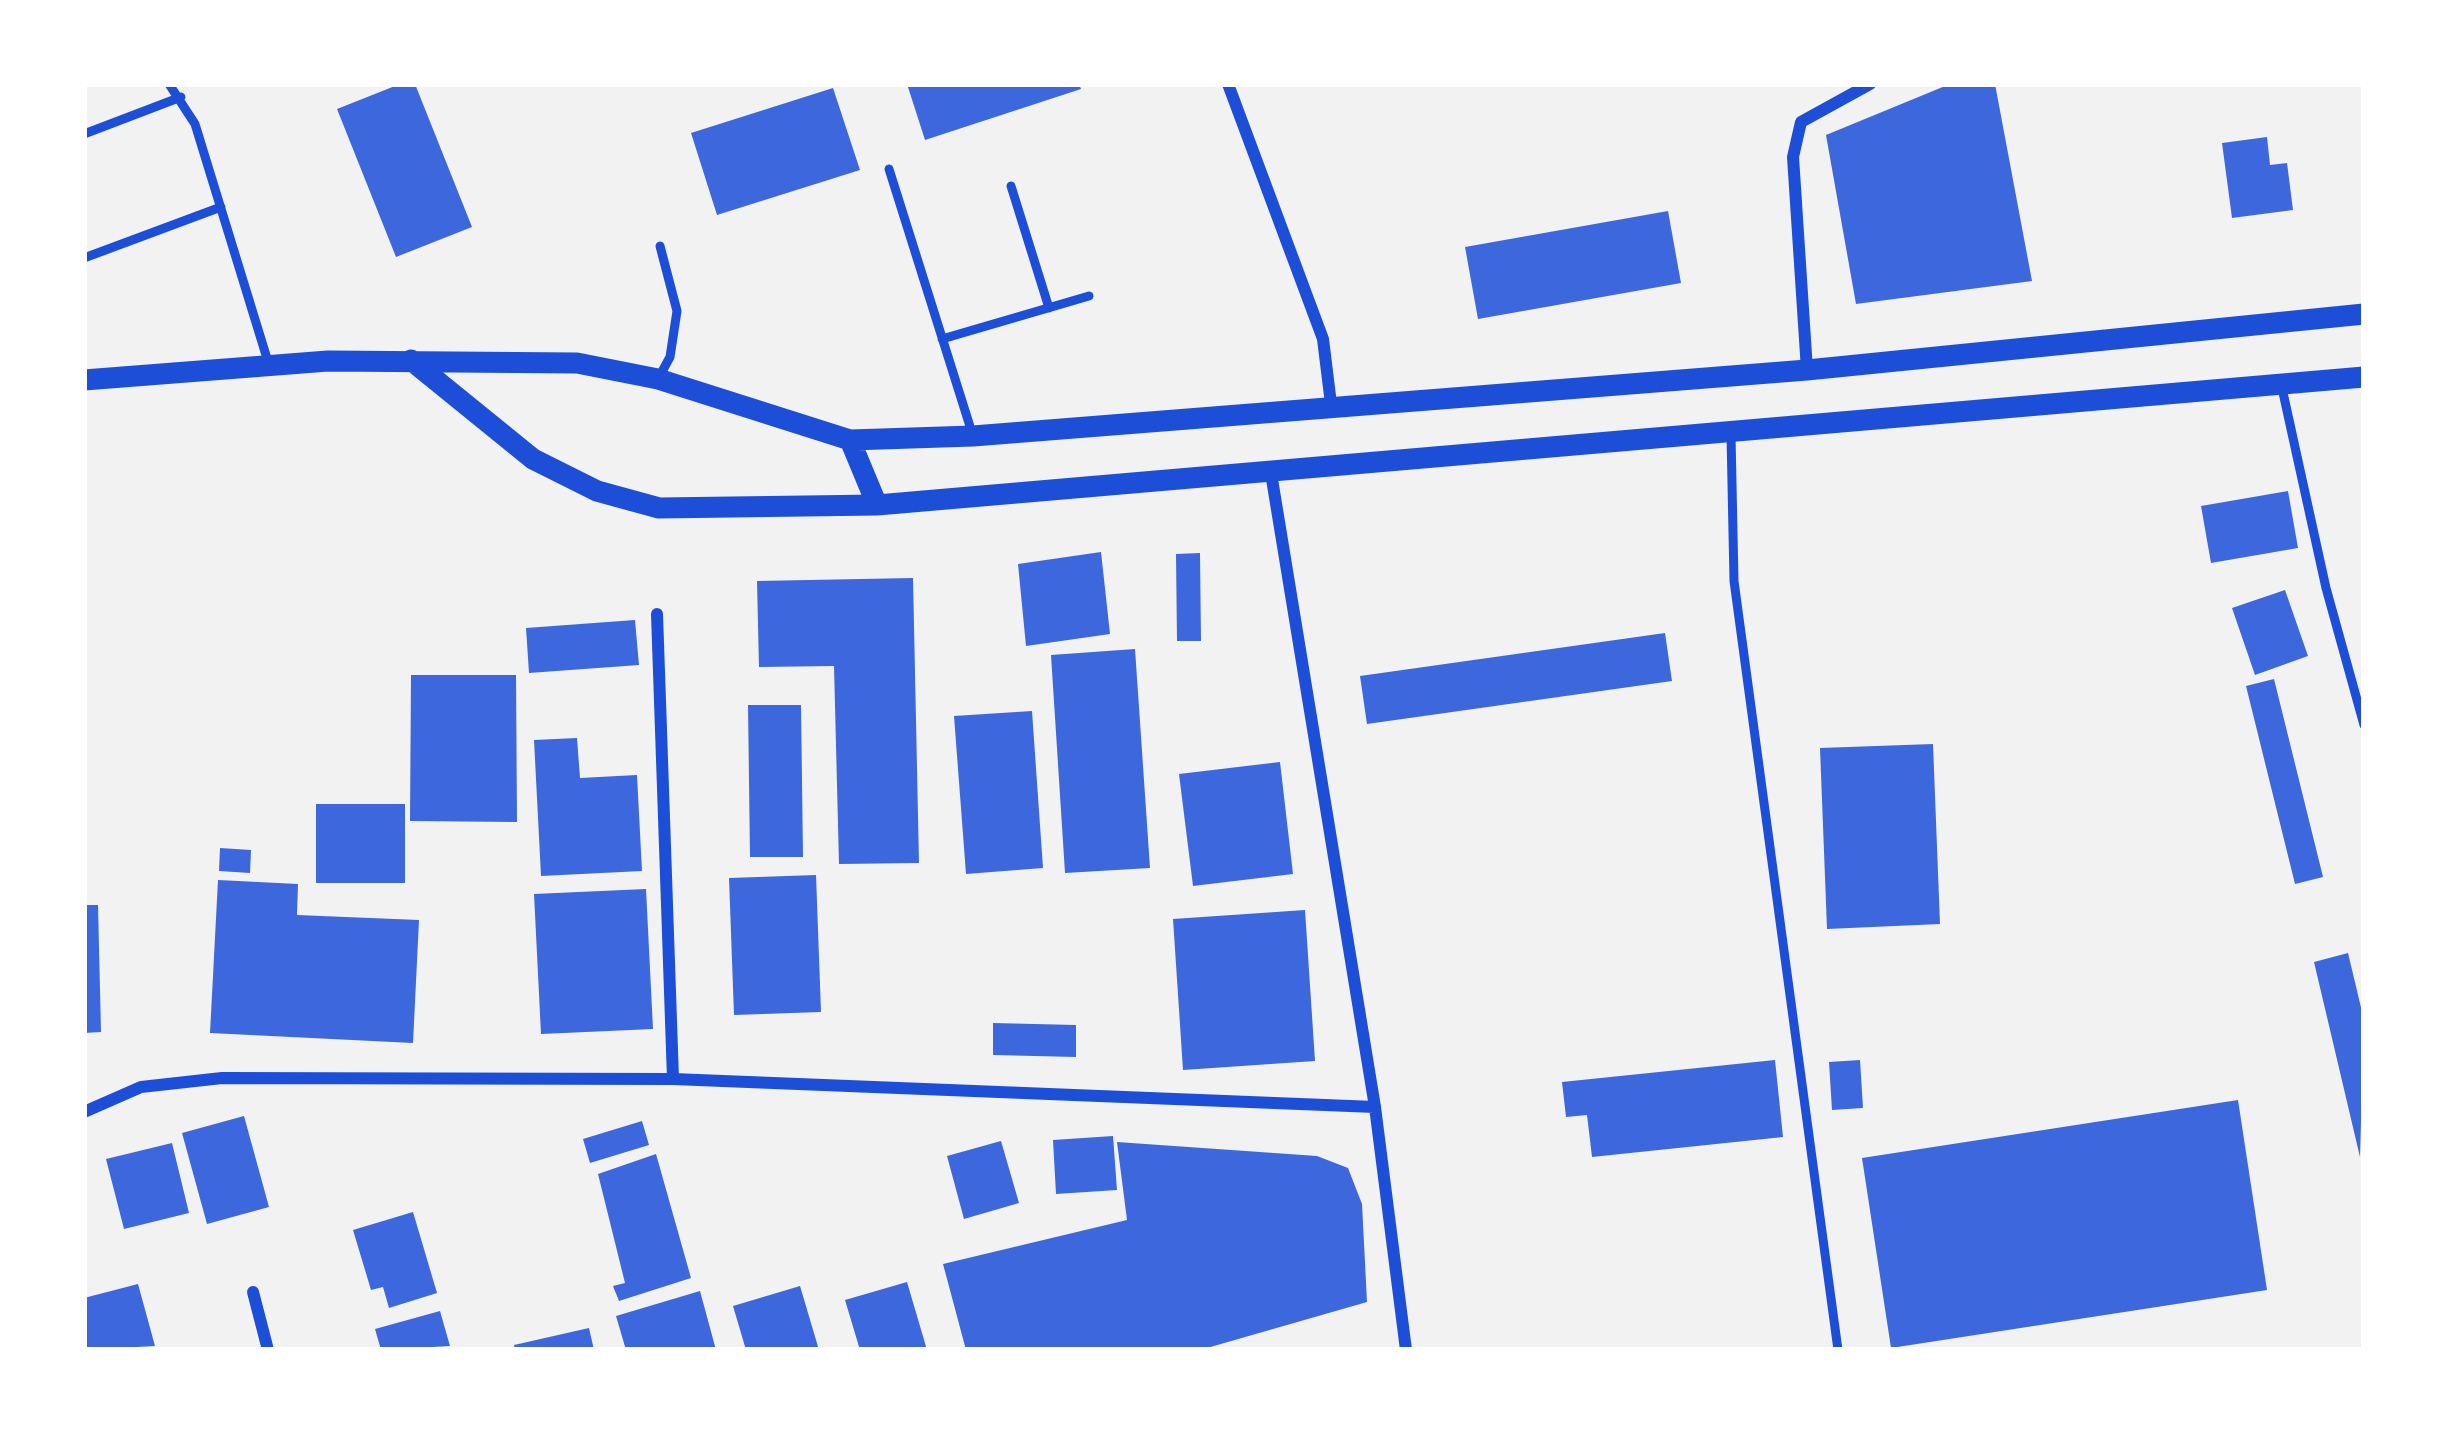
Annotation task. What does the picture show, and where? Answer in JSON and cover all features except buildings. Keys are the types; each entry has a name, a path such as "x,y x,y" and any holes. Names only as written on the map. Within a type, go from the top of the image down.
{"street":[{"path":"1228,84 1323,339 1331,404"},
{"path":"1807,370 1793,158 1801,122 1870,84"},
{"path":"84,380 269,365 411,360 578,363 658,379 850,440 973,436 1331,404 1807,370 2364,314"},
{"path":"411,360 533,459 597,491 659,508 877,505 1731,429 2282,388 2364,377"},
{"path":"850,440 877,505"},
{"path":"1271,473 1375,1108 1406,1350"},
{"path":"657,614 673,1079"},
{"path":"84,1112 141,1087 222,1078 673,1079 1375,1108"},
{"path":"253,1292 268,1350"}],"lane":[{"path":"170,84 195,124 269,365"},
{"path":"84,134 181,97"},
{"path":"889,169 973,436"},
{"path":"1011,186 1048,308"},
{"path":"84,258 220,207"},
{"path":"658,379 670,358 677,311 660,247"},
{"path":"942,339 1089,296"},
{"path":"2282,388 2326,588 2364,725"},
{"path":"1731,429 1735,581 1838,1350"}]}
